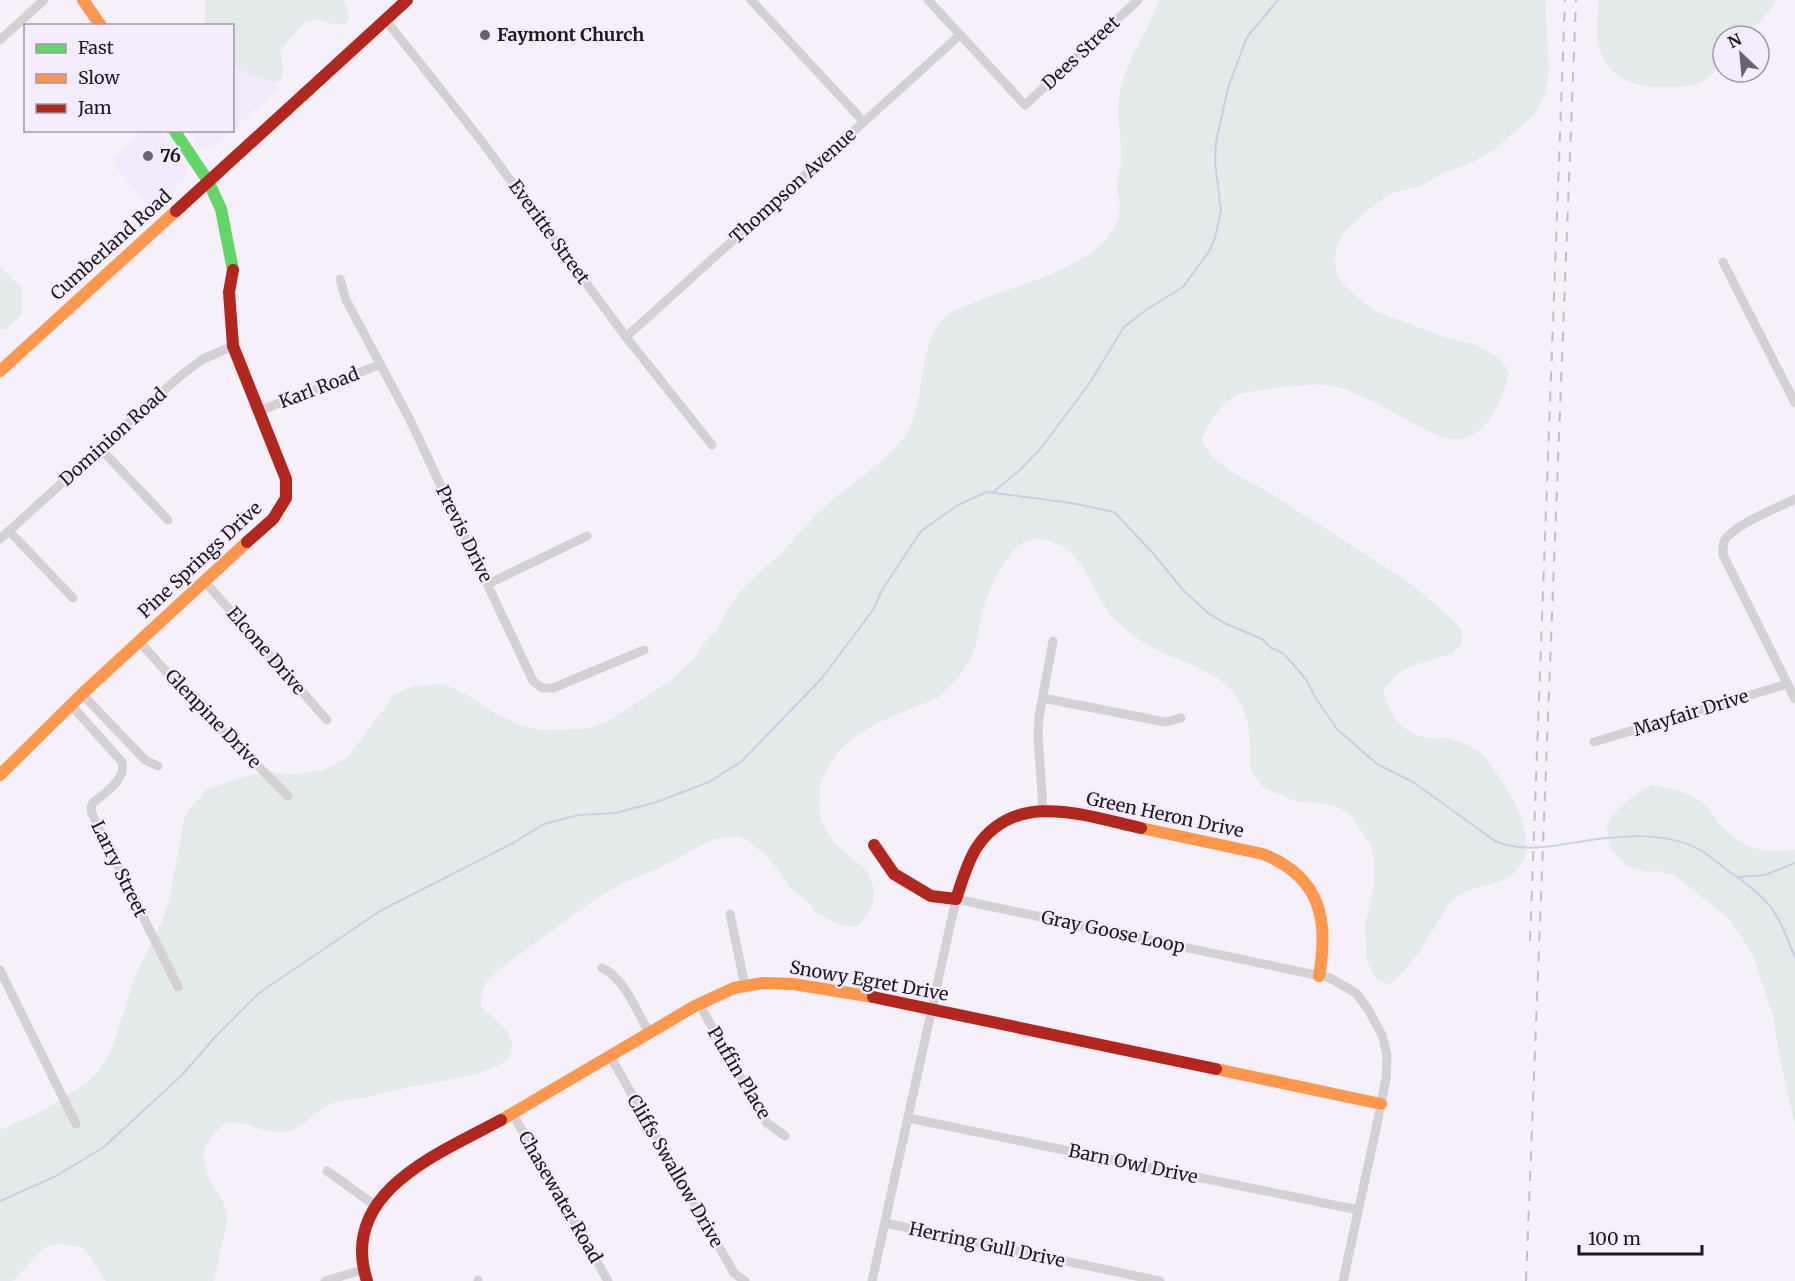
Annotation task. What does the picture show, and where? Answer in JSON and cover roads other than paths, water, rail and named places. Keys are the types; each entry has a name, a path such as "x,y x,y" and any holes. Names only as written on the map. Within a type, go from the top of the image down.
{"street":[{"path":"0,40 44,0"},
{"path":"83,0 100,24"},
{"name":"Cumberland Road","path":"0,371 407,0"},
{"path":"751,0 864,122"},
{"path":"928,0 960,35"},
{"name":"Dees Street","path":"960,35 1025,105 1138,0"},
{"name":"Everitte Street","path":"386,19 480,139 626,337 712,445"},
{"name":"Thompson Avenue","path":"626,337 960,35"},
{"name":"Pine Springs Drive","path":"0,775 82,694 273,519 286,498 286,479 233,346 229,292 232,268 221,209 208,181 175,132"},
{"path":"1724,262 1795,403"},
{"name":"Previs Drive","path":"340,279 346,300 409,418 533,681 542,688 553,688 644,650"},
{"name":"Dominion Road","path":"0,539 192,366 233,346"},
{"name":"Karl Road","path":"259,411 380,364"},
{"path":"100,448 168,520"},
{"path":"1795,499 1743,526 1727,537 1723,544 1723,555 1795,699"},
{"path":"9,531 73,598"},
{"path":"488,584 587,536"},
{"name":"Elcone Drive","path":"205,582 327,720"},
{"name":"Glenpine Drive","path":"139,641 186,694 288,796"},
{"path":"1043,810 1038,736 1039,717 1053,641"},
{"name":"Mayfair Drive","path":"1594,741 1787,684"},
{"path":"82,694 145,760 158,766"},
{"path":"1043,698 1165,722 1181,718"},
{"name":"Larry Street","path":"71,705 122,762 124,769 122,777 93,803 92,814 178,987"},
{"name":"Green Heron Drive","path":"956,899 969,863 978,846 988,835 1014,819 1043,810 1063,811 1263,854 1283,862 1299,876 1313,896 1322,918 1324,940 1319,976"},
{"path":"872,1281 956,899 932,896 894,874 874,845"},
{"name":"Gray Goose Loop","path":"956,899 1330,978 1356,993 1382,1035 1387,1055 1381,1104 1342,1281"},
{"path":"730,914 745,986"},
{"path":"602,968 610,971 621,984 649,1033"},
{"path":"0,970 76,1124"},
{"name":"Snowy Egret Drive","path":"364,1276 362,1237 376,1206 399,1179 422,1162 512,1113 699,1004 722,992 745,986 774,982 795,983 1381,1104"},
{"name":"Puffin Place","path":"699,1004 767,1123 785,1136"},
{"name":"Cliffs Swallow Drive","path":"610,1056 734,1273 745,1281"},
{"name":"Chasewater Road","path":"512,1113 608,1281"},
{"name":"Barn Owl Drive","path":"908,1118 1358,1210"},
{"path":"327,1171 376,1206"},
{"name":"Herring Gull Drive","path":"885,1223 1160,1281"},
{"path":"325,1281 364,1276"}],"waterway":[{"path":"993,492 1019,471 1041,448 1089,384 1124,327 1183,287 1210,250 1221,211 1215,162 1216,142 1228,88 1247,37 1278,0"},
{"path":"0,1201 56,1176 104,1147 183,1074 215,1037 259,993 380,911 513,843 544,824 578,815 615,813 654,803 709,782 742,761 822,678 873,610 882,590 921,531 958,505 987,492 1071,503 1114,512 1152,552 1183,590 1208,613 1224,623 1262,639 1271,648 1283,653 1306,679 1315,697 1337,729 1377,764 1413,782 1495,841 1533,848 1637,836 1664,838 1688,844 1708,855 1765,900 1780,922 1795,957"},
{"path":"1738,877 1765,875 1795,863"}],"railway":[{"path":"1530,941 1565,0"},
{"path":"1526,1281 1576,0"}],"place":[{"name":"Faymont Church","path":"485,35"},
{"name":"76","path":"148,156"}]}
